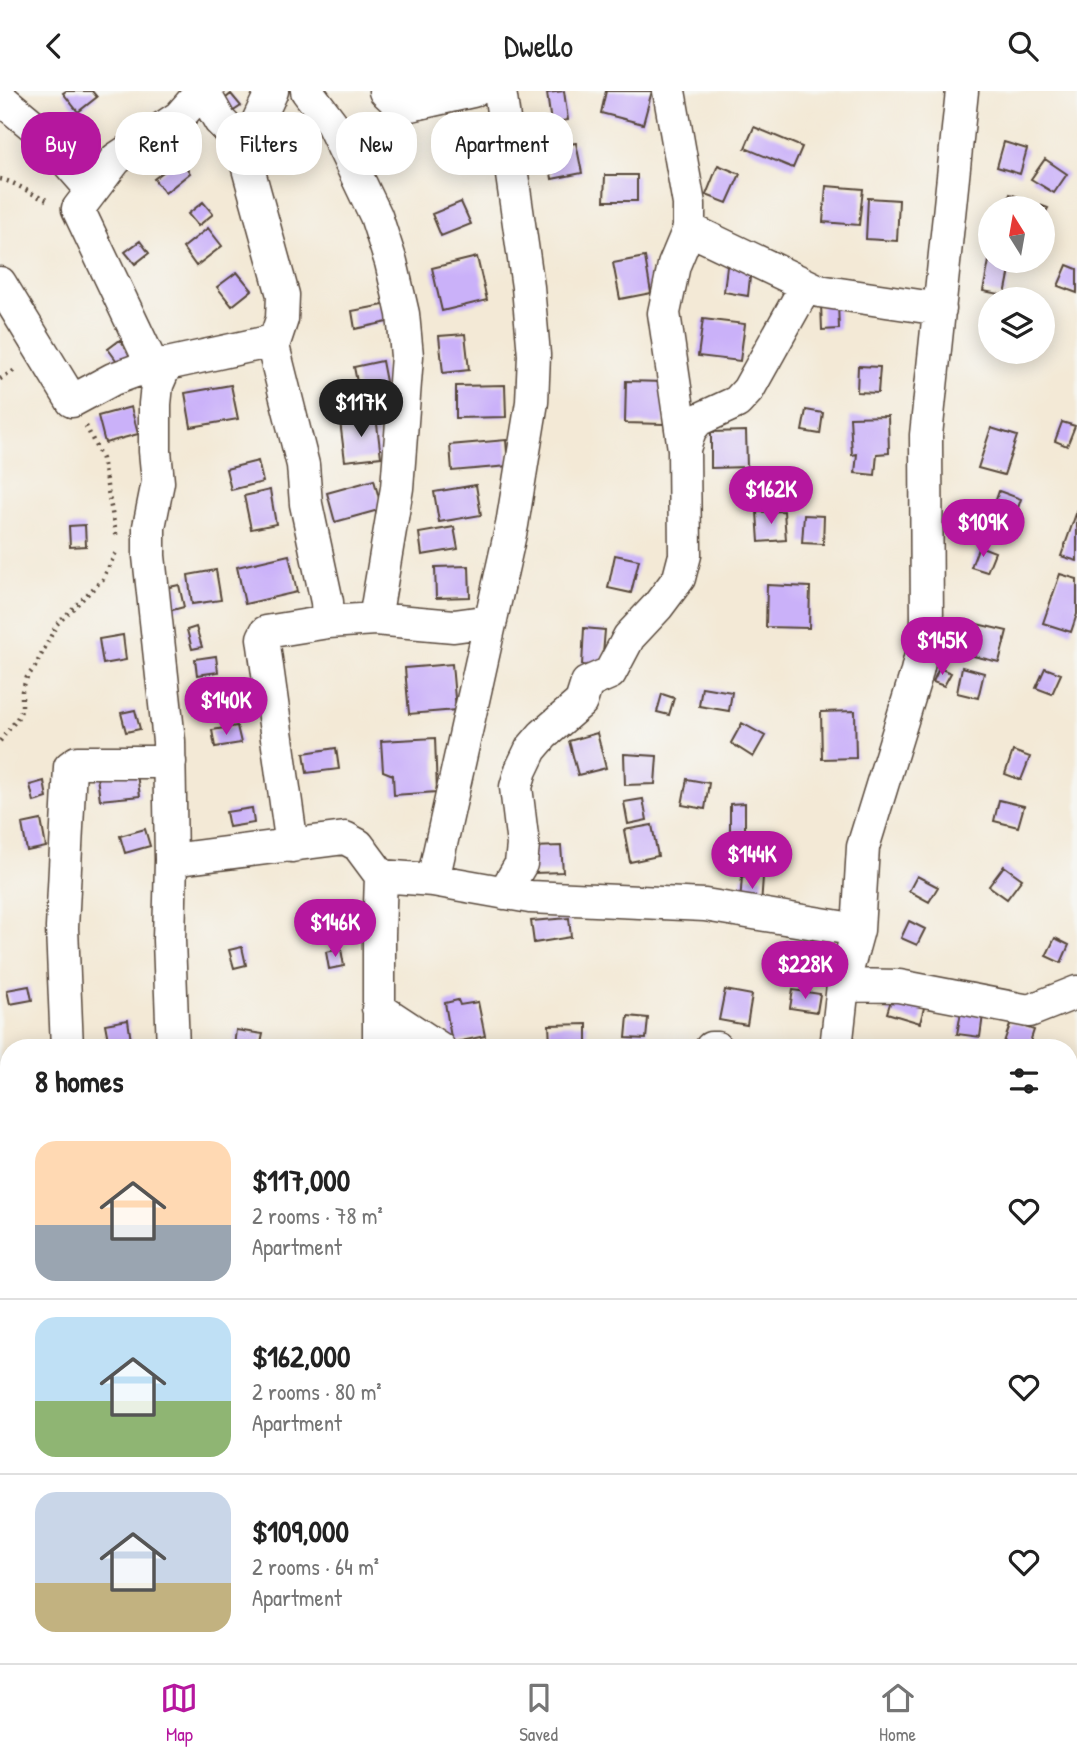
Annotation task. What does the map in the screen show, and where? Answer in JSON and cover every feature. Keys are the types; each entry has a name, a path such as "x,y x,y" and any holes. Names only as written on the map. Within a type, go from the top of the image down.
{"street":[{"path":"85,199 116,159 179,117 202,91 216,114"},
{"path":"262,112 272,91"},
{"path":"307,91 332,124 376,216 391,262 403,314 407,356 397,488 375,619"},
{"path":"385,91 400,105 473,91"},
{"path":"433,880 512,526 533,402 528,286 500,91"},
{"path":"505,893 521,864 523,845 516,787 531,749 581,702 587,683 610,673 629,637 679,578 685,555 684,449 664,313 674,265 689,229 689,204 669,91"},
{"path":"837,1039 844,985 858,930 863,847 928,630 926,435 962,91"},
{"path":"0,98 42,133 85,199 160,365 155,404 158,482 149,527 149,556 169,741 169,940 173,1039"},
{"path":"250,175 283,295 282,319 273,341 274,356 303,465 306,504 327,602 328,622"},
{"path":"689,229 819,291 940,309"},
{"path":"0,283 72,401 113,379 160,365 273,341"},
{"path":"684,449 690,430 698,420 737,402 748,390 806,286"},
{"path":"292,846 263,638 267,632 271,629 328,622 375,619 454,626 491,621"},
{"path":"67,1039 62,928 70,767 77,762 170,762"},
{"path":"171,860 345,838 358,845 381,876 379,1039"},
{"path":"381,876 433,880 530,897 705,905 858,930"},
{"path":"844,985 899,986 1029,1011 1077,992"},
{"path":"378,1008 425,1039"}],"path":[{"path":"0,179 23,188 35,197 85,199"},
{"path":"0,741 18,719 27,677 57,624 103,579 118,548 102,459 72,401"}],"building":[{"path":"92,91 97,97 78,112 63,93"},
{"path":"564,91 567,112 550,112 547,93"},
{"path":"606,91 652,91 643,124 601,113"},
{"path":"231,94 241,106 227,112 220,103"},
{"path":"754,127 802,147 793,168 745,148"},
{"path":"1004,142 1027,149 1020,174 997,167"},
{"path":"576,143 582,173 573,175 573,144"},
{"path":"1045,159 1067,174 1054,193 1031,179"},
{"path":"718,165 740,174 727,203 706,195"},
{"path":"159,175 188,175 165,193 154,179"},
{"path":"551,175 572,175 552,179"},
{"path":"605,175 637,175 637,201 604,201"},
{"path":"826,186 863,189 859,225 823,222"},
{"path":"868,198 899,200 897,241 866,239"},
{"path":"203,202 213,214 198,226 188,214"},
{"path":"461,202 471,224 441,236 432,214"},
{"path":"208,228 222,246 196,266 183,248"},
{"path":"140,241 149,253 135,264 125,252"},
{"path":"477,257 487,300 442,311 432,268"},
{"path":"645,257 651,293 620,299 613,263"},
{"path":"1067,265 1077,269 1077,293 1058,286"},
{"path":"727,266 751,268 748,296 724,292"},
{"path":"237,272 252,290 232,306 217,287"},
{"path":"987,273 1009,273 1007,287 984,287"},
{"path":"838,303 839,329 822,330 821,304"},
{"path":"389,304 392,321 355,329 352,311"},
{"path":"703,319 745,324 740,361 698,356"},
{"path":"465,334 469,370 443,373 439,336"},
{"path":"120,340 137,362 125,372 108,349"},
{"path":"382,361 387,387 359,392 354,367"},
{"path":"858,366 880,367 878,393 857,392"},
{"path":"626,381 664,382 664,424 625,423"},
{"path":"231,385 238,419 191,427 185,393"},
{"path":"505,385 506,417 456,418 456,386"},
{"path":"131,407 138,434 105,443 98,416"},
{"path":"806,410 823,413 820,434 802,431"},
{"path":"376,416 381,457 345,461 340,421"},
{"path":"888,416 889,453 877,454 875,475 855,473 857,454 852,455 850,417"},
{"path":"1062,422 1075,426 1067,446 1055,441"},
{"path":"991,428 1017,436 1004,475 978,468"},
{"path":"746,431 747,467 711,468 711,432"},
{"path":"506,440 508,466 452,471 450,445"},
{"path":"258,461 263,482 231,490 226,469"},
{"path":"374,480 382,509 335,522 327,493"},
{"path":"476,485 481,515 439,522 434,492"},
{"path":"270,490 276,524 251,529 244,496"},
{"path":"999,491 1021,499 1009,534 987,526"},
{"path":"784,511 786,540 759,542 757,512"},
{"path":"1077,511 1077,561 1061,556"},
{"path":"804,515 824,516 823,544 802,543"},
{"path":"85,525 86,546 70,547 69,526"},
{"path":"454,527 458,549 422,555 419,533"},
{"path":"979,546 995,552 987,572 971,567"},
{"path":"289,555 297,592 245,604 237,567"},
{"path":"615,555 639,560 631,593 608,588"},
{"path":"469,566 470,597 436,598 435,567"},
{"path":"216,570 221,600 192,604 188,575"},
{"path":"1060,574 1077,579 1077,614 1071,632 1043,623"},
{"path":"179,585 184,607 165,612 160,589"},
{"path":"767,585 810,587 809,628 766,627"},
{"path":"960,620 1007,631 999,662 952,651"},
{"path":"196,627 202,647 192,649 187,630"},
{"path":"584,628 605,630 602,667 582,665"},
{"path":"123,635 126,660 103,664 99,639"},
{"path":"216,656 218,672 197,675 195,659"},
{"path":"452,664 456,710 409,714 405,668"},
{"path":"962,667 984,673 978,698 957,693"},
{"path":"939,668 951,673 944,686 933,682"},
{"path":"1045,668 1061,674 1052,694 1036,688"},
{"path":"702,687 732,692 729,711 699,706"},
{"path":"662,694 674,698 669,715 657,712"},
{"path":"135,710 140,729 126,732 121,713"},
{"path":"855,711 856,758 822,759 821,712"},
{"path":"742,723 765,736 753,757 731,743"},
{"path":"237,726 241,743 215,747 212,730"},
{"path":"597,733 606,768 578,775 569,741"},
{"path":"435,738 437,792 394,795 393,775 383,771 381,741"},
{"path":"336,748 339,769 307,773 304,753"},
{"path":"1013,751 1030,757 1021,780 1005,774"},
{"path":"624,754 657,756 655,784 625,785"},
{"path":"137,774 140,796 100,800 97,777"},
{"path":"687,779 709,783 705,809 682,805"},
{"path":"44,781 47,798 34,802 30,785"},
{"path":"643,799 647,820 628,824 624,802"},
{"path":"999,800 1024,806 1018,827 994,821"},
{"path":"745,803 745,831 730,831 730,804"},
{"path":"252,808 254,823 229,827 226,812"},
{"path":"41,820 46,847 27,851 22,824"},
{"path":"652,825 658,856 630,862 624,830"},
{"path":"145,829 150,846 125,853 120,836"},
{"path":"561,846 563,872 534,873 532,847"},
{"path":"1004,866 1022,879 1007,899 989,886"},
{"path":"742,876 763,877 761,905 740,904"},
{"path":"917,876 938,887 929,902 909,891"},
{"path":"569,918 571,937 534,943 531,921"},
{"path":"909,921 925,929 917,945 901,938"},
{"path":"1055,938 1069,945 1061,963 1046,956"},
{"path":"786,940 813,941 811,972 784,970"},
{"path":"242,947 246,965 234,968 229,950"},
{"path":"341,949 344,966 329,969 326,952"},
{"path":"29,986 32,1000 10,1004 7,990"},
{"path":"725,990 752,995 747,1025 719,1020"},
{"path":"793,990 820,994 817,1012 790,1008"},
{"path":"893,994 925,1004 920,1023 887,1013"},
{"path":"458,1000 460,1005 478,1002 485,1036 451,1039 445,1003"},
{"path":"961,1012 983,1015 980,1037 957,1034"},
{"path":"628,1016 648,1018 646,1039 626,1038"},
{"path":"128,1020 131,1039 108,1039 105,1024"},
{"path":"1011,1022 1034,1030 1031,1039 1005,1039"},
{"path":"587,1024 587,1039 550,1039 549,1025"},
{"path":"236,1030 263,1034 262,1039 235,1039"}]}
